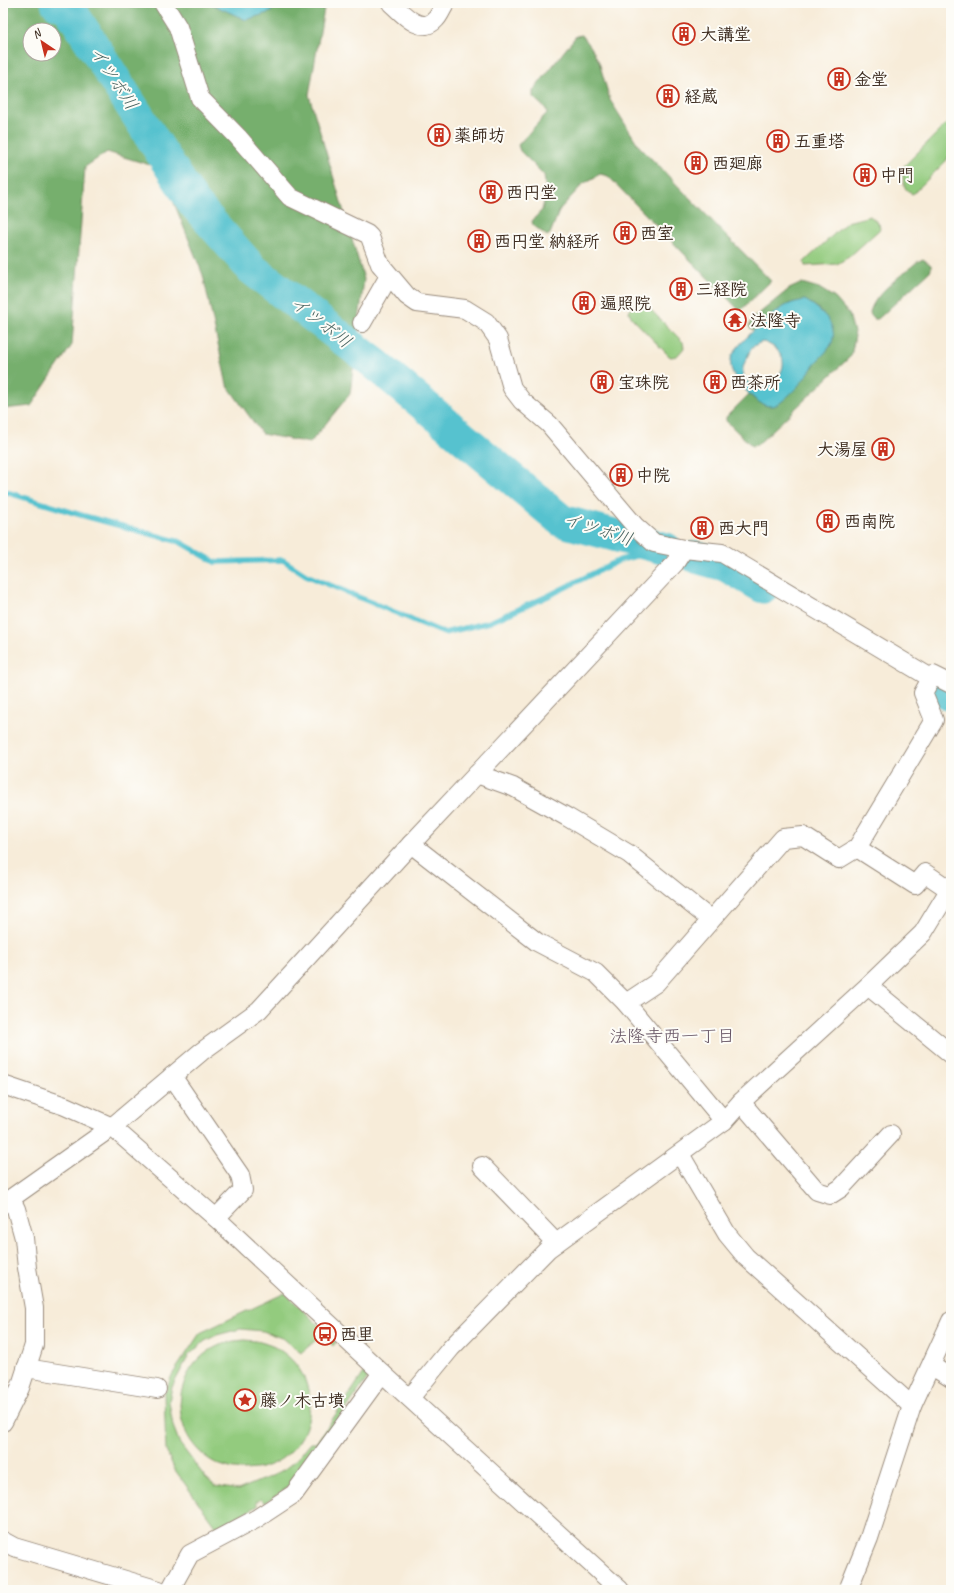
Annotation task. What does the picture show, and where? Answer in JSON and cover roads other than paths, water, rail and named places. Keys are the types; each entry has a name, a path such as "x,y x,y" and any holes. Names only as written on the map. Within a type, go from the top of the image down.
{"street":[{"path":"163,3 178,27 200,98 238,137 290,197 367,234 370,237 380,264 407,296 417,303 464,309 486,322 498,339 512,388 522,401 549,424 635,526 654,543 684,549 722,553 931,678"},
{"path":"391,3 415,24 424,26 435,21 446,3"},
{"path":"362,323 389,276"},
{"path":"3,1422 20,1388 34,1345 34,1308 26,1268 24,1238 16,1209 7,1202 112,1127 201,1052 258,1010 675,562 684,549"},
{"path":"626,1004 656,983 783,838 803,836 839,859 857,848 934,720 923,693 931,678 933,675 951,684"},
{"path":"478,774 513,787 629,854 710,920"},
{"path":"411,844 537,942 596,973 626,1004 724,1122"},
{"path":"410,1398 451,1348 548,1249 724,1122 741,1102 868,986 923,933 950,889 925,873 915,885 857,848"},
{"path":"868,986 951,1054"},
{"path":"172,1076 240,1175 243,1190 216,1218"},
{"path":"3,1085 65,1106 112,1127 216,1218 382,1373 620,1590"},
{"path":"741,1102 817,1192 830,1196 841,1188 891,1134"},
{"path":"680,1154 727,1234 746,1258 912,1406"},
{"path":"482,1166 556,1243"},
{"path":"848,1590 868,1538 912,1406 932,1366 951,1321"},
{"path":"932,1366 951,1378"},
{"path":"26,1368 157,1389"},
{"path":"170,1590 190,1554 256,1519 294,1494 382,1373"},
{"path":"3,1541 14,1547 159,1590"}],"water":[{"path":"209,3 274,3 271,12 246,20"},
{"path":"805,300 818,309 832,326 832,343 800,384 784,400 774,406 768,406 751,396 737,380 733,374 731,359 739,346 764,321 781,308 794,302","holes":["763,342 768,344 780,354 783,363 782,368 780,374 771,383 754,386 745,379 743,370 744,365 753,347"]}],"waterway":[{"name":"イツボ川","path":"57,3 69,8 193,202 252,269 374,363 562,521 666,549"},
{"path":"3,491 81,515 180,542 215,562 283,560 306,575 444,633 490,622 548,596 620,560 659,550"},
{"name":"イツボ川","path":"696,557 725,565 763,587"},
{"name":"イツボ川","path":"939,688 951,695"}],"place":[{"name":"大講堂","path":"684,34"},
{"name":"金堂","path":"839,79"},
{"name":"経蔵","path":"668,96"},
{"name":"薬師坊","path":"439,135"},
{"name":"五重塔","path":"778,141"},
{"name":"西廻廊","path":"696,163"},
{"name":"中門","path":"865,175"},
{"name":"西円堂","path":"491,192"},
{"name":"西室","path":"625,233"},
{"name":"西円堂 納経所","path":"479,241"},
{"name":"三経院","path":"681,289"},
{"name":"遍照院","path":"584,303"},
{"name":"法隆寺","path":"735,320"},
{"name":"宝珠院","path":"602,382"},
{"name":"西茶所","path":"715,382"},
{"name":"大湯屋","path":"883,449"},
{"name":"中院","path":"621,475"},
{"name":"西南院","path":"828,521"},
{"name":"西大門","path":"702,528"},
{"name":"西里","path":"325,1334"},
{"name":"藤ノ木古墳","path":"245,1400"}],"district":[{"name":"法隆寺西一丁目","path":"672,1036"}]}
